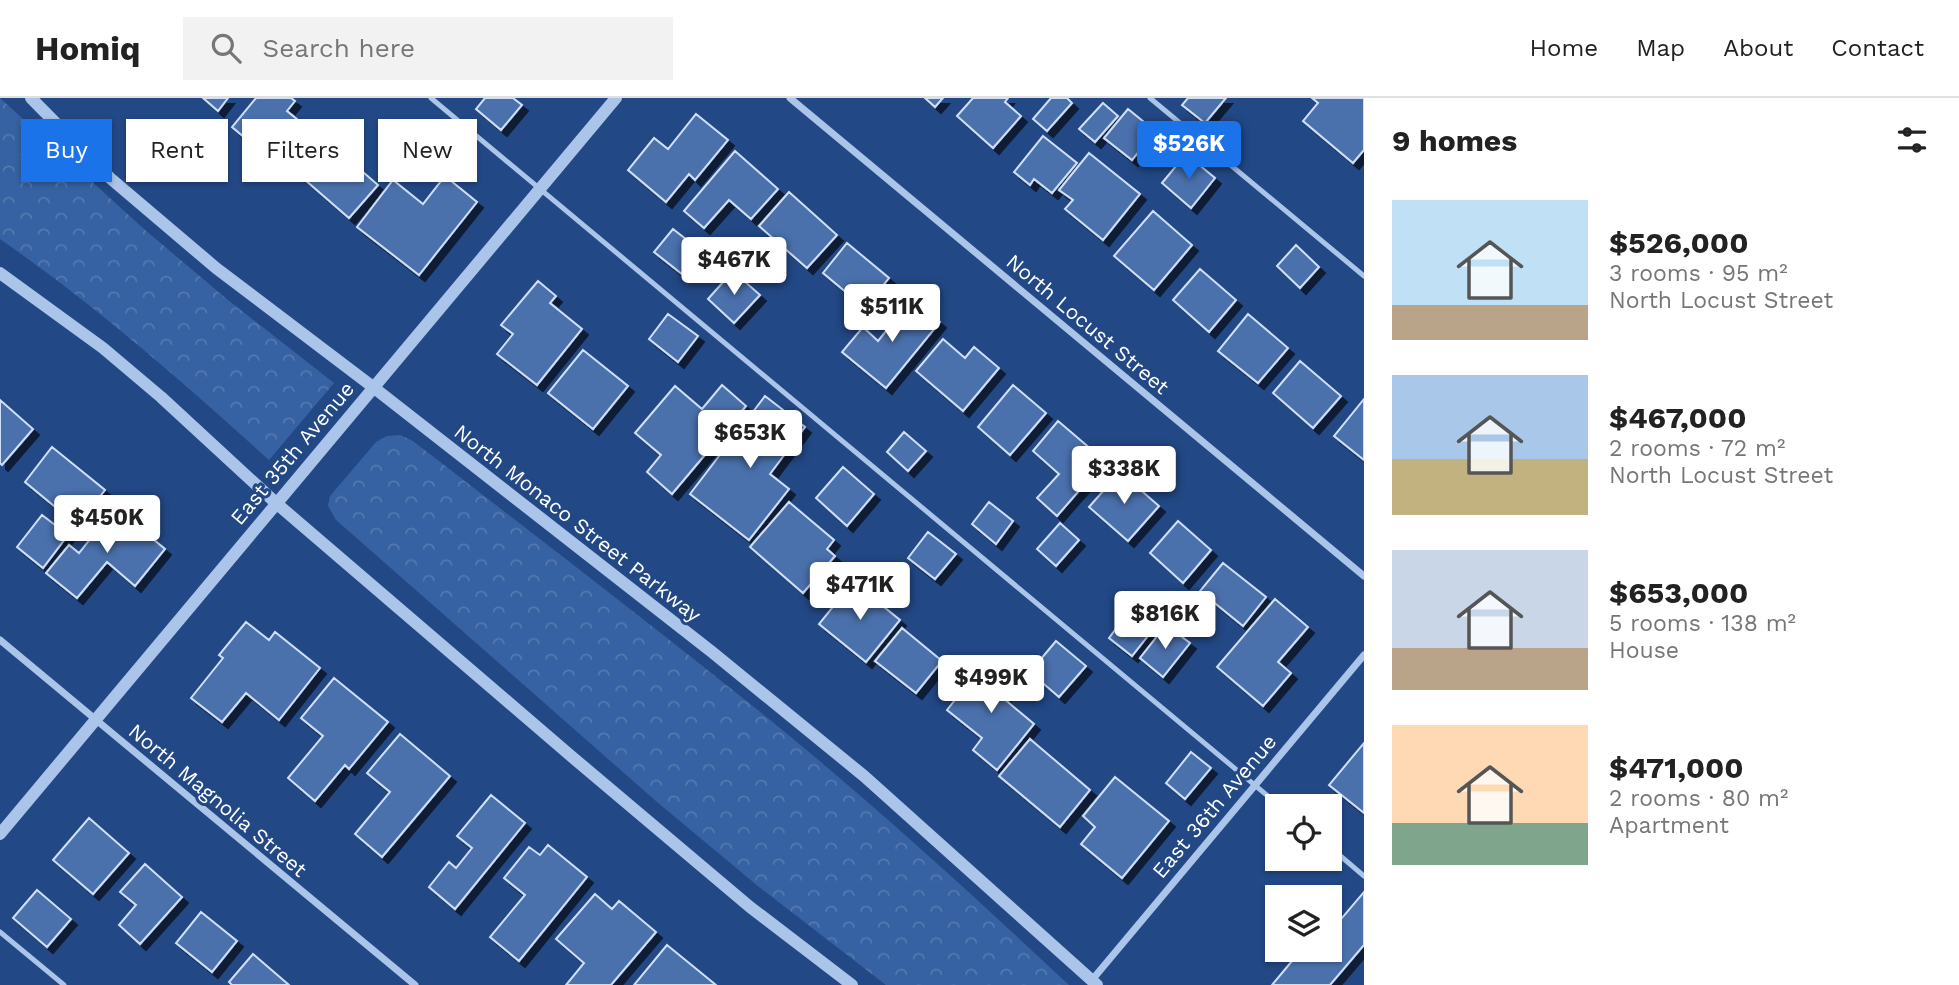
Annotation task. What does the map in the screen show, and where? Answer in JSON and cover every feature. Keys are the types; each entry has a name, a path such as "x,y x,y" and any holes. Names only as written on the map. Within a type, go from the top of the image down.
{"street":[{"name":"North Monaco Street Parkway","path":"31,98 110,178 195,250 712,652 864,776 1094,983"},
{"name":"East 35th Avenue","path":"0,834 616,98"},
{"name":"North Locust Street","path":"790,98 1364,576"},
{"path":"0,273 103,348 161,397 276,503 571,757 729,889 852,985"},
{"name":"North Magnolia Street","path":"0,640 415,985"},
{"name":"East 36th Avenue","path":"1094,983 1364,655"}],"lane":[{"path":"431,98 1266,794"},
{"path":"1150,98 1364,276"},
{"path":"1342,857 1364,876"},
{"path":"0,932 64,985"}],"green space":[{"path":"0,98 23,119 21,182 92,182 228,300 334,383 269,460 138,345 70,290 0,239"},
{"path":"400,435 413,441 780,728 927,854 1069,985 886,985 759,887 657,802 336,520 328,506 330,496 376,442 387,436"}],"building":[{"path":"203,98 228,98 218,111"},
{"path":"256,98 291,98 295,101 287,111 297,119 242,119 242,135 232,127"},
{"path":"485,98 513,98 522,105 501,130 476,109"},
{"path":"925,98 943,98 935,107"},
{"path":"973,98 1008,98 1005,102 1021,116 993,148 957,116"},
{"path":"1051,98 1067,98 1072,103 1047,131 1033,119"},
{"path":"1188,98 1226,98 1205,123 1182,105"},
{"path":"1312,98 1364,98 1364,150 1353,163 1303,121 1318,103"},
{"path":"1103,103 1118,116 1095,142 1079,129"},
{"path":"1128,109 1155,131 1132,160 1104,138"},
{"path":"696,114 728,140 695,180 689,174 666,202 628,170 654,138 668,149"},
{"path":"1043,136 1077,163 1052,193 1034,179 1030,185 1014,172"},
{"path":"735,151 778,189 751,219 729,200 704,228 684,211"},
{"path":"1089,153 1140,194 1103,240 1065,209 1073,200 1059,190"},
{"path":"1186,154 1215,178 1191,208 1162,183"},
{"path":"364,173 378,185 349,218 307,182 364,182"},
{"path":"391,182 396,182 423,204 440,182 452,182 477,202 419,275 357,227"},
{"path":"789,192 837,235 807,268 759,226"},
{"path":"1153,211 1192,245 1154,290 1114,256"},
{"path":"673,229 701,251 682,274 654,252"},
{"path":"847,243 889,278 865,308 823,273"},
{"path":"1296,245 1319,267 1300,288 1277,266"},
{"path":"1200,269 1236,300 1209,332 1173,300"},
{"path":"733,271 760,295 734,323 708,299"},
{"path":"538,281 556,296 550,303 582,329 537,385 497,354 513,334 501,325"},
{"path":"912,299 940,322 886,388 842,352 863,327 878,341"},
{"path":"668,314 698,336 678,362 649,339"},
{"path":"1248,314 1288,348 1258,383 1218,351"},
{"path":"943,339 965,358 974,347 999,368 963,411 916,371"},
{"path":"583,350 628,386 593,429 548,393"},
{"path":"1300,361 1341,396 1313,428 1273,393"},
{"path":"722,385 746,406 672,494 647,472 661,455 635,433 675,386 702,409"},
{"path":"1013,385 1046,413 1010,455 978,427"},
{"path":"765,396 805,427 770,474 789,489 749,540 690,494"},
{"path":"1364,399 1364,460 1334,436"},
{"path":"0,400 33,429 2,465 0,463"},
{"path":"1058,421 1105,461 1057,516 1037,498 1059,474 1033,451"},
{"path":"904,432 926,451 908,471 887,452"},
{"path":"52,447 105,490 77,525 25,482"},
{"path":"843,467 874,494 847,526 816,498"},
{"path":"1120,472 1159,506 1128,541 1089,507"},
{"path":"789,502 834,540 827,549 835,556 803,593 750,547"},
{"path":"989,502 1013,521 996,544 972,524"},
{"path":"115,508 165,549 135,586 107,562 77,598 46,573 69,545 79,553"},
{"path":"42,515 68,535 43,568 17,547"},
{"path":"1178,521 1211,550 1183,583 1150,553"},
{"path":"1060,523 1079,540 1056,566 1037,549"},
{"path":"928,532 956,554 935,579 908,558"},
{"path":"1223,563 1266,597 1243,626 1200,591"},
{"path":"853,582 900,620 866,662 819,624"},
{"path":"1275,599 1308,627 1278,662 1291,673 1263,706 1217,667"},
{"path":"1127,614 1151,632 1132,656 1109,638"},
{"path":"246,622 269,640 275,632 320,668 279,720 246,693 222,722 191,698 223,658 219,655"},
{"path":"1166,625 1190,643 1163,677 1140,658"},
{"path":"902,628 942,661 916,693 875,661"},
{"path":"1056,641 1086,666 1059,697 1030,672"},
{"path":"987,660 1016,683 1003,698 1034,724 997,770 973,750 982,738 947,710"},
{"path":"334,678 388,722 349,769 345,765 315,801 288,778 323,736 301,718"},
{"path":"400,734 450,776 382,857 355,834 390,792 367,773"},
{"path":"1030,739 1090,790 1060,827 999,776"},
{"path":"1364,743 1364,813 1329,785"},
{"path":"1191,752 1211,768 1185,799 1166,783"},
{"path":"1115,777 1169,821 1122,878 1081,844 1095,827 1083,816"},
{"path":"491,795 525,823 455,909 429,887 449,862 456,868 472,848 457,836"},
{"path":"89,818 129,853 93,894 53,860"},
{"path":"548,845 587,877 519,961 490,937 525,895 504,878 529,847 540,855"},
{"path":"145,864 182,897 140,944 119,925 136,905 120,892"},
{"path":"37,890 71,919 47,947 13,918"},
{"path":"1364,892 1364,945 1330,985 1272,985 1291,962 1342,962 1342,918"},
{"path":"595,894 612,909 619,901 656,932 611,985 566,985 584,963 556,939"},
{"path":"201,912 237,941 212,972 176,943"},
{"path":"667,945 716,985 634,985"},
{"path":"253,954 289,985 232,985 229,982"}]}
